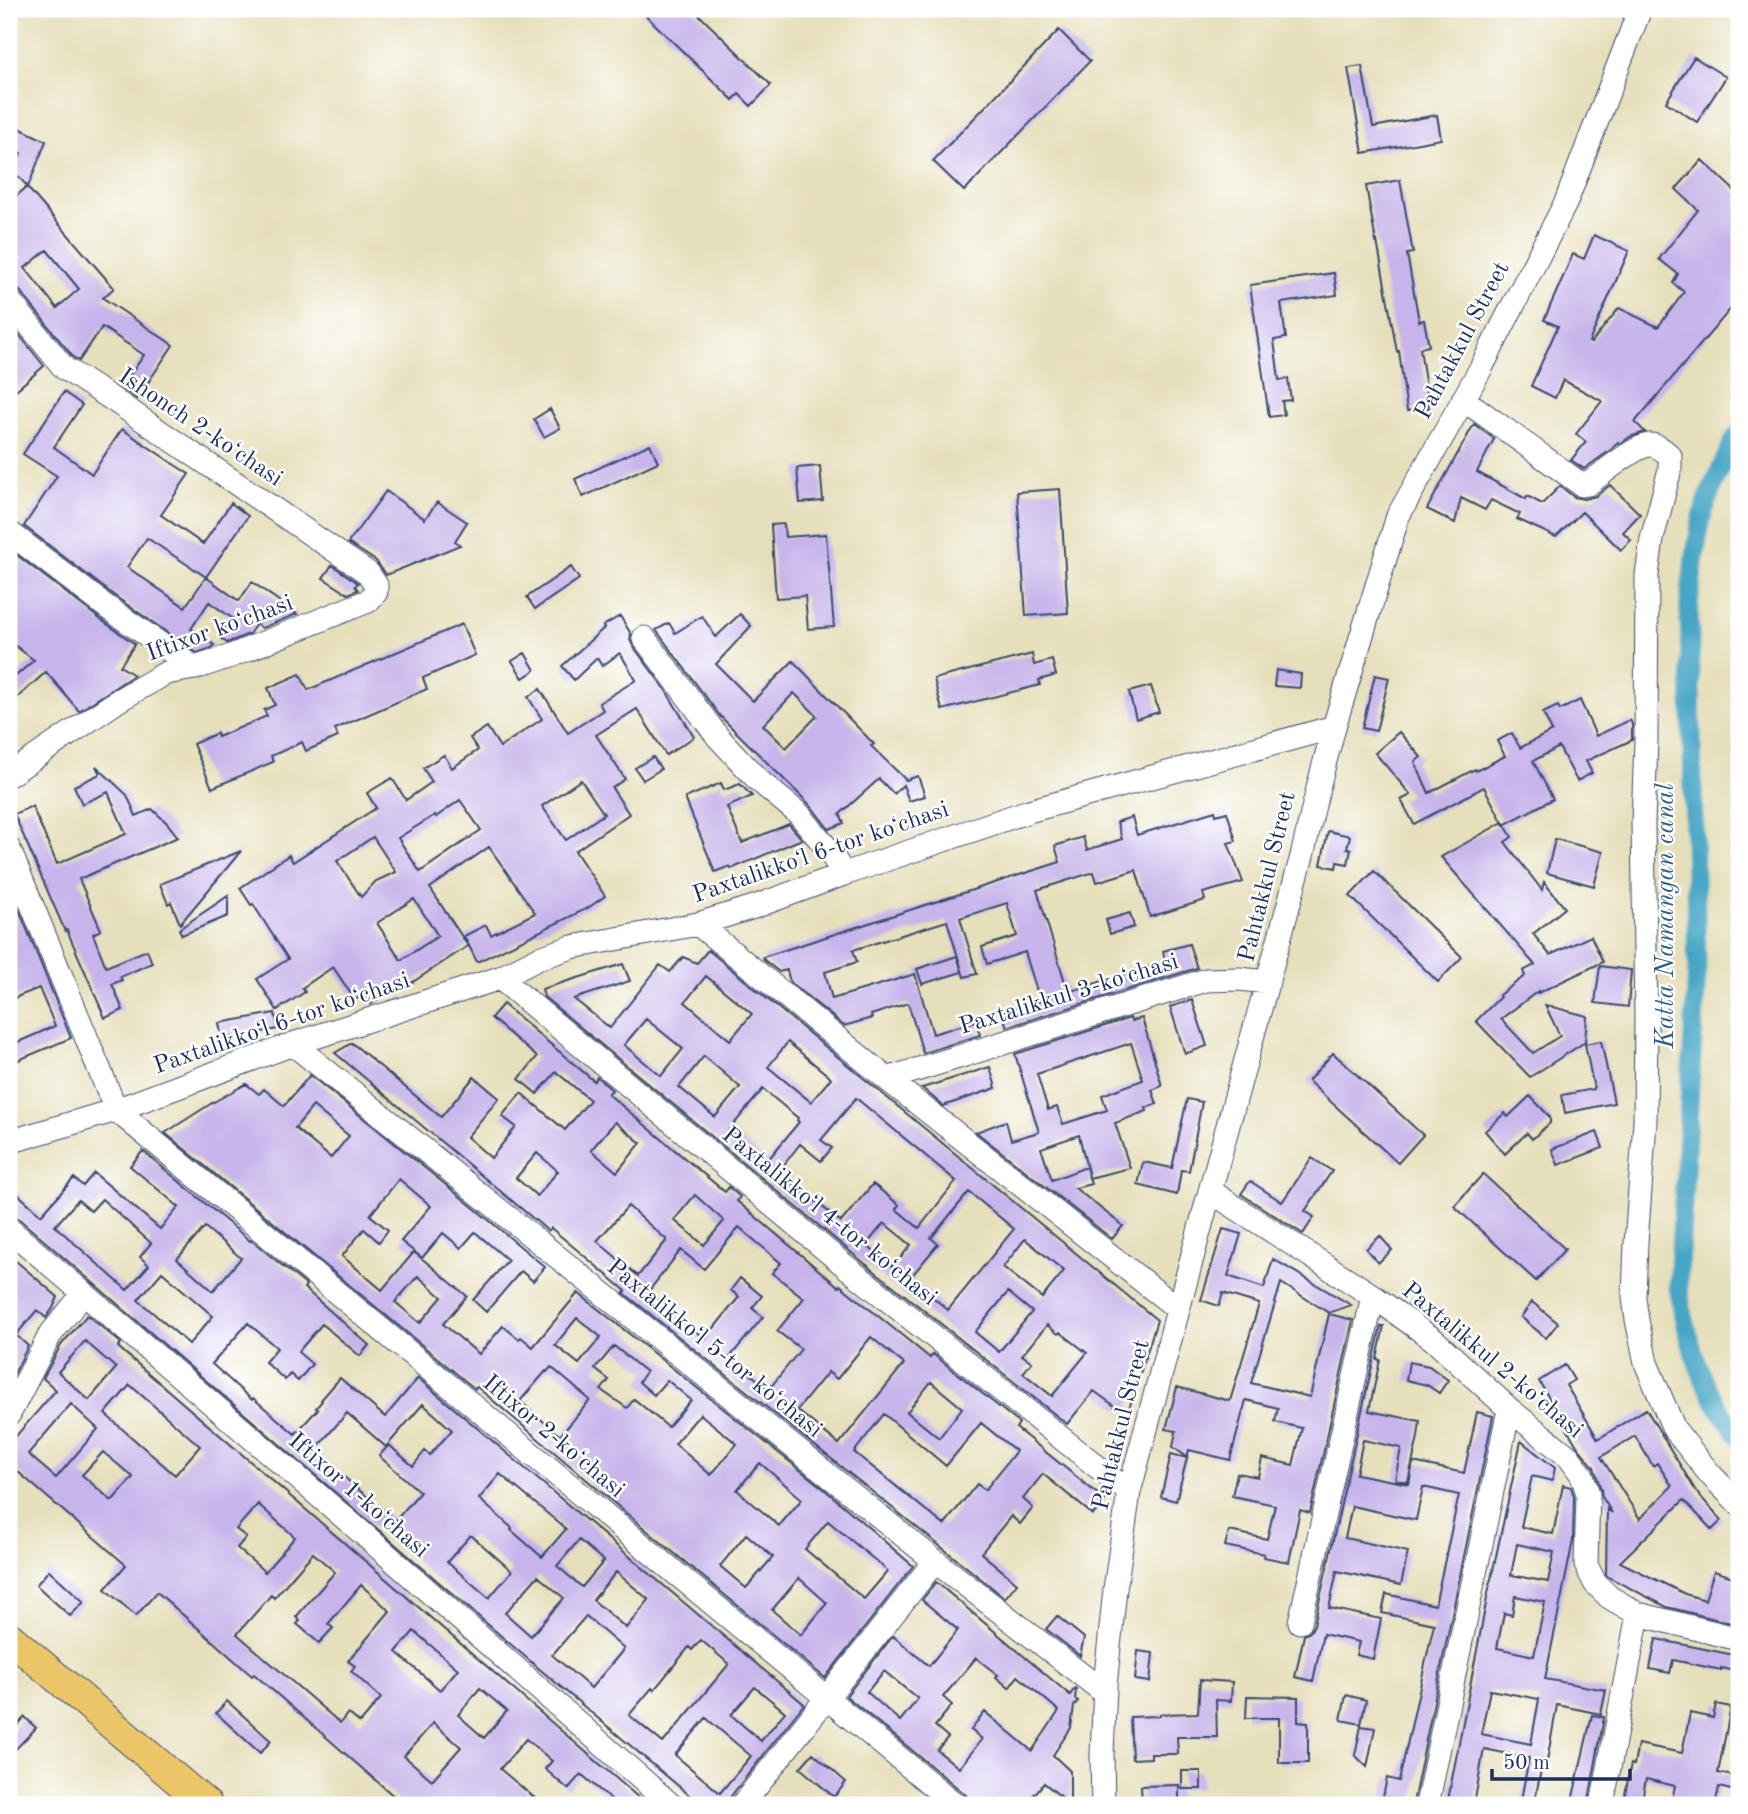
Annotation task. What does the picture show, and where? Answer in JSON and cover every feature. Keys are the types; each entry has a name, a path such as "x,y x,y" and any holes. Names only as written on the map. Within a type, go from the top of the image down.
{"main road":[{"path":"9,1637 207,1805"}],"street":[{"name":"Pahtakkul Street","path":"1103,1805 1105,1693 1115,1589 1129,1492 1268,982 1334,727 1398,516 1481,368 1566,202 1640,9"},
{"name":"Ishonch 2-koʻchasi","path":"9,300 64,368 368,573 376,584"},
{"path":"1463,399 1582,485 1588,485 1643,446 1659,447 1670,456 1670,469 1652,539 1647,575 1643,823 1645,1122 1634,1298 1646,1363 1674,1429 1709,1473 1739,1504"},
{"path":"9,532 108,608 195,668"},
{"name":"Iftixor koʻchasi","path":"9,775 119,700 166,673 195,668 230,656 368,601 376,592 376,584"},
{"path":"644,638 718,737 758,780 799,814 844,874"},
{"name":"Paxtalikkoʻl 6-tor koʻchasi","path":"9,1142 116,1110 293,1044 500,978 539,958 572,947 698,923 754,907 1029,811 1334,727"},
{"path":"9,849 116,1110"},
{"path":"698,923 887,1079 1178,1308"},
{"name":"Paxtalikkoʻl 4-tor koʻchasi","path":"500,978 834,1257 1129,1492"},
{"name":"Paxtalikkul 3-koʻchasi","path":"887,1079 1206,980 1268,982"},
{"name":"Paxtalikkoʻl 5-tor koʻchasi","path":"293,1044 935,1561 1105,1693"},
{"name":"Iftixor 2-koʻchasi","path":"116,1110 956,1805"},
{"name":"Paxtalikkul 2-koʻchasi","path":"1210,1191 1434,1340 1509,1409 1569,1457 1582,1475 1588,1494 1586,1565 1595,1583 1609,1597 1638,1614 1739,1639"},
{"name":"Iftixor 1-koʻchasi","path":"9,1229 361,1532 671,1805"},
{"path":"9,1414 50,1335 84,1293"},
{"path":"1300,1622 1373,1297"},
{"path":"1427,1805 1509,1409"},
{"path":"741,1805 935,1561"},
{"path":"1602,1805 1638,1614"}],"building":[{"path":"639,9 693,9 771,85 751,106 739,94 733,100"},
{"path":"1059,30 1090,61 964,191 933,161"},
{"path":"1694,57 1726,77 1697,122 1666,102"},
{"path":"1362,66 1373,127 1437,115 1441,139 1363,153 1348,68"},
{"path":"9,123 46,141 28,187 14,172 21,153 9,147"},
{"path":"1702,160 1739,195 1739,299 1635,422 1645,432 1620,444 1618,442 1584,469 1571,460 1586,442 1576,434 1602,401 1563,380 1555,398 1531,386 1558,326 1544,320 1573,254 1584,259 1594,235 1629,251 1589,342 1591,343 1619,308 1658,327 1684,292 1673,283 1678,274 1659,259 1698,210 1676,189"},
{"path":"1400,180 1413,253 1407,254 1419,321 1424,320 1429,346 1420,348 1429,408 1407,411 1399,351 1397,352 1366,186"},
{"path":"27,187 114,288 103,298 173,345 137,399 121,388 144,355 102,327 79,361 20,291 9,286 9,202","holes":["47,250 79,289 57,308 25,268"]},
{"path":"1334,273 1337,295 1281,303 1286,338 1274,340 1279,380 1288,379 1291,400 1282,401 1284,415 1269,417 1250,285"},
{"path":"9,322 44,366 9,396 9,366 16,360 9,352"},
{"path":"64,392 82,405 54,447 92,474 122,429 189,474 161,515 203,544 231,503 248,516 206,577 239,601 252,582 297,614 262,628 256,624 249,634 227,643 219,637 232,618 209,602 191,629 214,645 197,653 116,597 24,526 57,476 23,454","holes":["147,538 206,577 185,607 127,567"]},
{"path":"550,409 560,428 544,437 534,419"},
{"path":"1474,424 1494,439 1477,472 1526,499 1527,496 1542,504 1560,486 1574,497 1584,499 1596,496 1610,485 1640,514 1623,532 1631,540 1621,550 1582,512 1556,537 1517,519 1520,514 1491,500 1485,510 1461,498 1455,523 1427,509"},
{"path":"650,444 658,462 583,497 575,479"},
{"path":"820,466 823,501 800,503 797,468"},
{"path":"1060,489 1068,613 1026,616 1017,492"},
{"path":"386,491 425,519 437,502 467,522 455,541 460,545 386,575 376,561 348,543"},
{"path":"784,524 785,537 826,534 834,627 808,629 805,596 776,598 771,525"},
{"path":"9,549 135,644 120,666 134,675 79,711 46,672 9,705 9,682 34,660 9,641"},
{"path":"332,565 358,583 355,586 358,590 348,594 323,578"},
{"path":"571,567 579,579 535,609 527,597"},
{"path":"740,614 751,626 716,664 753,701 793,661 906,780 918,776 925,796 909,801 903,785 894,794 879,779 840,814 844,823 829,829 810,805 720,716 656,630 669,623 675,633 702,616 716,637","holes":["794,693 817,716 786,748 763,725"]},
{"path":"620,616 631,634 633,646 665,689 694,737 666,755 637,709 596,735 625,779 612,788 629,814 575,851 605,896 588,908 477,962 464,936 486,925 491,935 535,913 489,847 430,888 468,946 396,993 393,989 371,1004 364,994 355,1000 333,967 302,988 305,992 277,1010 257,979 288,959 240,888 289,855 293,862 376,808 367,793 392,778 406,800 432,782 423,768 444,755 452,768 478,750 470,738 487,727 500,747 542,719 528,697 540,689 568,733 603,710 599,703 636,680 620,653 602,666 597,658 574,680 562,666 604,628 603,626","holes":["581,780 604,814 566,840 542,806","460,800 481,830 420,872 398,838 435,815 436,817","373,837 396,872 376,881 361,897 337,861","414,899 438,936 401,960 377,923"]},
{"path":"462,624 475,655 423,678 427,689 335,729 338,737 306,751 302,742 271,756 273,762 212,788 193,744 217,733 218,737 267,716 264,710 275,705 268,688 300,674 308,690"},
{"path":"525,653 535,670 523,678 512,661"},
{"path":"1032,654 1034,665 1052,660 1056,675 1039,680 1040,685 942,710 934,679"},
{"path":"1276,670 1301,674 1300,688 1274,686"},
{"path":"1375,675 1389,678 1376,731 1362,728"},
{"path":"1151,686 1159,712 1136,719 1129,692"},
{"path":"1580,700 1596,736 1630,720 1632,740 1586,761 1592,773 1577,781 1559,747 1533,761 1553,799 1504,825 1484,787 1414,824 1401,800 1411,795 1375,753 1399,732 1421,757 1415,762 1429,793 1505,756 1497,741 1512,733 1520,748 1552,731 1543,713 1558,706 1560,710"},
{"path":"653,757 661,769 643,780 635,768"},
{"path":"96,766 127,795 136,816 152,809 178,837 79,879 101,930 93,934 106,967 147,950 152,963 120,977 122,980 112,984 123,1010 105,1018 14,814 32,806 57,864 126,834 108,792 82,804 74,786 100,774"},
{"path":"721,783 724,790 740,784 752,796 727,807 742,843 789,824 802,839 731,869 730,866 715,872 685,798"},
{"path":"1215,811 1216,815 1227,812 1236,841 1228,843 1243,882 1203,893 1205,900 1150,917 1136,870 1097,882 1094,872 1037,890 1068,992 1165,962 1163,951 1189,944 1197,968 1007,1027 1002,1013 1040,1001 1025,952 987,964 982,947 1017,936 1007,903 960,918 977,974 964,977 947,921 853,950 857,962 825,972 832,999 915,974 933,1034 976,1021 980,1035 923,1053 908,1003 844,1026 790,982 787,970 779,972 763,957 1060,862 1055,846 1083,837 1087,850 1122,839 1117,822 1132,817 1137,835"},
{"path":"1503,822 1512,837 1505,842 1542,890 1544,882 1565,908 1533,934 1550,955 1591,936 1603,962 1538,991 1501,1019 1533,1053 1560,1036 1545,1005 1587,1016 1585,1042 1530,1077 1476,1021 1499,995 1525,976 1523,971 1535,965 1441,857"},
{"path":"1328,831 1350,836 1347,848 1351,849 1348,864 1337,862 1336,868 1321,865"},
{"path":"1555,839 1603,852 1594,886 1547,873"},
{"path":"241,851 180,924 160,884"},
{"path":"1374,871 1462,957 1438,982 1350,896"},
{"path":"9,885 71,1038 9,1064 9,1046 55,1026 39,988 9,1000"},
{"path":"228,896 228,916 182,935 179,929"},
{"path":"1130,913 1134,927 1110,934 1106,920"},
{"path":"708,950 1157,1320 1127,1415 1094,1391 1067,1424 853,1254 544,997 542,989 623,964 630,981 574,999 610,1028 660,965 670,972 683,957 697,963","holes":["706,976 752,1014 730,1040 685,1002","646,1019 683,1049 661,1076 624,1045","788,1042 831,1078 811,1102 768,1067","704,1056 740,1087 715,1117 679,1087","763,1089 798,1118 799,1122 767,1161 729,1130","856,1098 956,1181 919,1228 896,1209 899,1205 873,1184 841,1222 779,1171 800,1144 821,1161 832,1148 821,1140","969,1192 1014,1229 948,1310 910,1278 938,1244 931,1238","884,1223 911,1245 893,1267 866,1245","1025,1239 1064,1271 1042,1298 1003,1267","1008,1292 1032,1312 999,1352 975,1332","1047,1325 1087,1353 1052,1396 1023,1373 1032,1362 1022,1355"]},
{"path":"957,956 962,972 922,984 917,969"},
{"path":"1600,966 1631,970 1628,1007 1595,1003"},
{"path":"1192,1000 1207,1046 1185,1054 1170,1007"},
{"path":"503,1004 594,1081 597,1077 612,1090 608,1094 725,1192 729,1187 740,1197 737,1201 839,1287 840,1285 930,1358 933,1354 1019,1423 1016,1428 1105,1500 1093,1515 1043,1474 1023,1499 1033,1508 1020,1524 1011,1516 981,1553 1017,1583 1005,1598 624,1293 626,1291 551,1228 548,1231 335,1053 352,1043 441,1117 474,1077 499,1098 467,1137 491,1158 516,1127 502,1116 521,1093 565,1130 590,1100 556,1072 537,1094 519,1079 537,1057 491,1018","holes":["615,1122 641,1143 617,1172 591,1150","537,1153 558,1171 537,1196 516,1178","695,1195 724,1221 704,1245 674,1220","628,1206 667,1240 638,1276 597,1241","739,1227 781,1263 772,1273 804,1298 777,1331 801,1349 769,1389 730,1357 763,1317 752,1308 762,1296 740,1278 731,1290 739,1297 705,1339 648,1292 681,1250 704,1269","871,1337 904,1364 839,1444 797,1410 828,1372 837,1379","931,1382 962,1408 939,1438 907,1412","884,1414 946,1466 981,1423 1016,1451 985,1490 977,1484 944,1525 854,1452"]},
{"path":"275,1013 278,1029 222,1039 219,1023"},
{"path":"1130,1018 1131,1021 1142,1018 1162,1086 1152,1090 1157,1104 1146,1108 1147,1111 1115,1123 1130,1168 1089,1178 1091,1184 1075,1188 1123,1226 1112,1239 976,1132 1006,1121 1011,1140 1039,1132 1015,1054","holes":["1131,1043 1143,1080 1102,1095 1107,1110 1063,1124 1057,1107 1048,1110 1037,1074","1079,1135 1089,1177 1086,1167 1052,1180 1041,1148"]},
{"path":"1601,1041 1614,1103 1565,1113 1562,1095 1594,1089 1585,1044"},
{"path":"1333,1053 1423,1135 1398,1163 1308,1081"},
{"path":"990,1067 996,1088 943,1106 922,1088"},
{"path":"310,1075 545,1267 533,1281 521,1271 486,1312 473,1300 508,1260 475,1232 461,1248 443,1233 422,1258 401,1241 431,1206 399,1179 370,1215 388,1230 379,1242 364,1229 342,1256 382,1290 414,1252 467,1296 443,1324 479,1354 503,1326 533,1347 578,1293 824,1489 913,1566 825,1678 477,1387 475,1389 165,1133 246,1084 259,1094 264,1089 284,1106","holes":["313,1106 349,1136 331,1158 295,1128","418,1276 442,1297 420,1323 395,1302","577,1318 601,1337 579,1364 555,1345","614,1346 646,1372 639,1382 654,1395 667,1380 691,1400 668,1427 634,1399 627,1408 601,1390 609,1380 595,1369","551,1367 590,1400 560,1436 520,1401","700,1414 737,1444 711,1475 675,1444","760,1463 802,1499 779,1526 737,1490","828,1521 888,1571 864,1599 805,1549","746,1534 773,1557 746,1588 720,1566","799,1578 827,1603 801,1635 772,1610"]},
{"path":"1530,1096 1550,1117 1550,1123 1532,1139 1527,1133 1505,1154 1485,1131 1505,1113 1508,1117"},
{"path":"1187,1099 1202,1102 1189,1171 1181,1170 1177,1195 1138,1185 1143,1162 1172,1168"},
{"path":"1597,1132 1603,1148 1558,1165 1552,1149"},
{"path":"143,1151 306,1285 304,1288 369,1345 360,1356 322,1324 298,1352 312,1364 298,1381 290,1374 285,1380 265,1362 277,1348 248,1323 212,1364 252,1400 253,1398 295,1434 318,1409 316,1408 321,1400 340,1378 385,1417 418,1378 804,1704 731,1796 728,1805 701,1805 537,1667 18,1218 9,1214 9,1186 41,1215 74,1178 83,1186 94,1173 160,1229 179,1207 130,1166","holes":["102,1199 151,1243 140,1257 149,1265 127,1290 55,1226 78,1200 91,1211","205,1227 241,1258 213,1291 177,1259","162,1272 213,1316 189,1344 138,1300","423,1404 452,1430 430,1455 425,1451 413,1466 389,1445 379,1456 420,1492 395,1521 314,1451 347,1413 386,1447","500,1474 566,1529 542,1557 511,1530 512,1528 479,1499","472,1536 512,1571 489,1598 447,1562","579,1540 604,1561 582,1587 557,1566","616,1572 649,1600 626,1628 593,1600","538,1576 564,1598 531,1636 505,1613","586,1616 624,1649 591,1688 552,1655","701,1640 729,1664 663,1743 629,1715 652,1688 654,1690 689,1647 692,1650","755,1687 785,1712 761,1741 731,1715","706,1718 751,1756 720,1793 675,1755"]},
{"path":"1312,1158 1332,1171 1305,1211 1314,1217 1303,1234 1241,1194 1250,1181 1282,1202"},
{"path":"1483,1174 1565,1249 1536,1281 1454,1206"},
{"path":"1223,1229 1241,1234 1228,1276 1264,1288 1273,1259 1351,1305 1329,1313 1281,1283 1251,1383 1310,1397 1329,1314 1353,1320 1310,1513 1300,1510 1289,1562 1225,1546 1229,1531 1267,1539 1275,1505 1232,1496 1237,1473 1258,1477 1262,1458 1293,1465 1302,1428 1275,1422 1278,1408 1246,1400 1230,1460 1189,1450 1187,1457 1173,1447 1176,1431 1166,1429 1177,1387 1230,1401 1259,1304 1223,1293 1219,1306 1201,1300"},
{"path":"1380,1236 1392,1250 1378,1263 1366,1249"},
{"path":"9,1255 58,1297 46,1318 37,1310 16,1335 28,1346 9,1384"},
{"path":"1532,1302 1558,1323 1546,1338 1521,1317"},
{"path":"87,1315 121,1343 118,1347 647,1805 617,1805 581,1774 568,1789 545,1769 552,1761 526,1739 500,1769 543,1805 404,1805 157,1592 136,1616 105,1589 126,1565 9,1464 9,1444 56,1390 43,1378 61,1345","holes":["85,1341 116,1368 89,1400 58,1372","130,1385 200,1446 175,1475 105,1414","71,1404 98,1429 56,1478 28,1454","103,1452 133,1477 112,1501 82,1475","258,1504 295,1537 265,1572 237,1548 246,1537 236,1529","313,1553 335,1572 296,1617 300,1621 297,1624 319,1643 333,1628 328,1624 361,1585 390,1611 348,1661 355,1666 351,1671 381,1698 360,1723 348,1713 340,1723 237,1634 271,1595 274,1598","414,1631 458,1669 440,1690 396,1652","480,1688 507,1711 484,1738 458,1715","433,1723 461,1747 432,1780 404,1756"]},
{"path":"1381,1326 1384,1326 1377,1359 1380,1360 1369,1411 1420,1421 1418,1437 1408,1482 1395,1480 1401,1448 1363,1440 1356,1474 1409,1484 1413,1462 1464,1473 1477,1412 1493,1416 1413,1803 1383,1797 1387,1778 1399,1781 1434,1624 1382,1613 1386,1594 1435,1605 1459,1495 1423,1487 1416,1520 1352,1506 1345,1538 1408,1552 1401,1585 1337,1571 1329,1608 1381,1619 1373,1659 1356,1655 1359,1642 1323,1634 1313,1681 1295,1677 1304,1635 1310,1632 1314,1625"},
{"path":"1409,1362 1429,1366 1448,1380 1439,1393 1427,1385 1406,1380"},
{"path":"1565,1365 1574,1380 1566,1385 1598,1439 1646,1409 1697,1493 1722,1520 1712,1530 1684,1500 1620,1562 1685,1594 1705,1600 1714,1571 1739,1579 1739,1625 1667,1607 1606,1575 1607,1509 1612,1513 1602,1497 1594,1467 1577,1446 1539,1381","holes":["1635,1436 1653,1466 1657,1463 1672,1486 1640,1519 1601,1457"]},
{"path":"1521,1441 1555,1468 1552,1481 1532,1476 1521,1527 1553,1534 1563,1485 1571,1487 1574,1496 1573,1541 1545,1679 1606,1690 1601,1714 1557,1705 1547,1761 1543,1760 1534,1805 1520,1805 1529,1758 1484,1749 1474,1805 1447,1805","holes":["1517,1544 1554,1552 1548,1582 1511,1575","1515,1596 1545,1602 1534,1656 1497,1648 1504,1613 1512,1615","1490,1690 1539,1699 1531,1744 1481,1734"]},
{"path":"1171,1454 1187,1458 1176,1501 1161,1497"},
{"path":"49,1570 84,1602 70,1616 36,1585"},
{"path":"936,1582 1070,1695 1076,1689 1075,1699 1078,1701 1074,1706 1071,1728 1053,1755 1070,1771 1070,1804 1044,1783 1025,1805 974,1805 965,1794 846,1696 893,1636 929,1666 958,1630 922,1600","holes":["976,1658 998,1675 996,1677 1009,1688 1018,1676 1059,1711 1032,1751 985,1712 971,1730 982,1739 959,1768 937,1750 948,1737 935,1726 952,1705 943,1697","884,1671 918,1699 900,1721 867,1692"]},
{"path":"1057,1616 1084,1638 1080,1656 1046,1629"},
{"path":"1656,1639 1739,1656 1739,1672 1673,1660 1670,1673 1650,1669"},
{"path":"1138,1651 1153,1653 1150,1682 1135,1680"},
{"path":"1200,1680 1232,1682 1231,1701 1216,1700 1217,1737 1177,1737 1178,1754 1151,1754 1151,1758 1132,1759 1130,1717 1198,1713"},
{"path":"1346,1695 1366,1700 1361,1724 1341,1720"},
{"path":"1247,1696 1298,1697 1298,1722 1308,1723 1308,1763 1279,1763 1279,1718 1246,1718"},
{"path":"227,1701 271,1741 260,1753 216,1713"},
{"path":"1716,1704 1731,1707 1718,1773 1739,1777 1739,1792 1719,1787 1715,1805 1671,1805 1675,1786 1646,1779 1641,1805 1623,1805 1638,1744 1682,1753 1690,1713 1713,1718"},
{"path":"1592,1715 1604,1717 1588,1805 1571,1805"},
{"path":"25,1717 36,1728 9,1756 9,1734"},
{"path":"1361,1726 1375,1728 1367,1767 1355,1755"},
{"path":"813,1753 846,1782 834,1797 800,1768"},
{"path":"1182,1771 1201,1771 1201,1789 1182,1789"},
{"path":"1179,1785 1179,1803 1142,1803 1141,1786"}],"waterway":[{"name":"Katta Namangan canal","path":"1739,433 1721,467 1705,508 1689,605 1697,970 1678,1286 1686,1327 1698,1365 1715,1401 1739,1436"}]}
